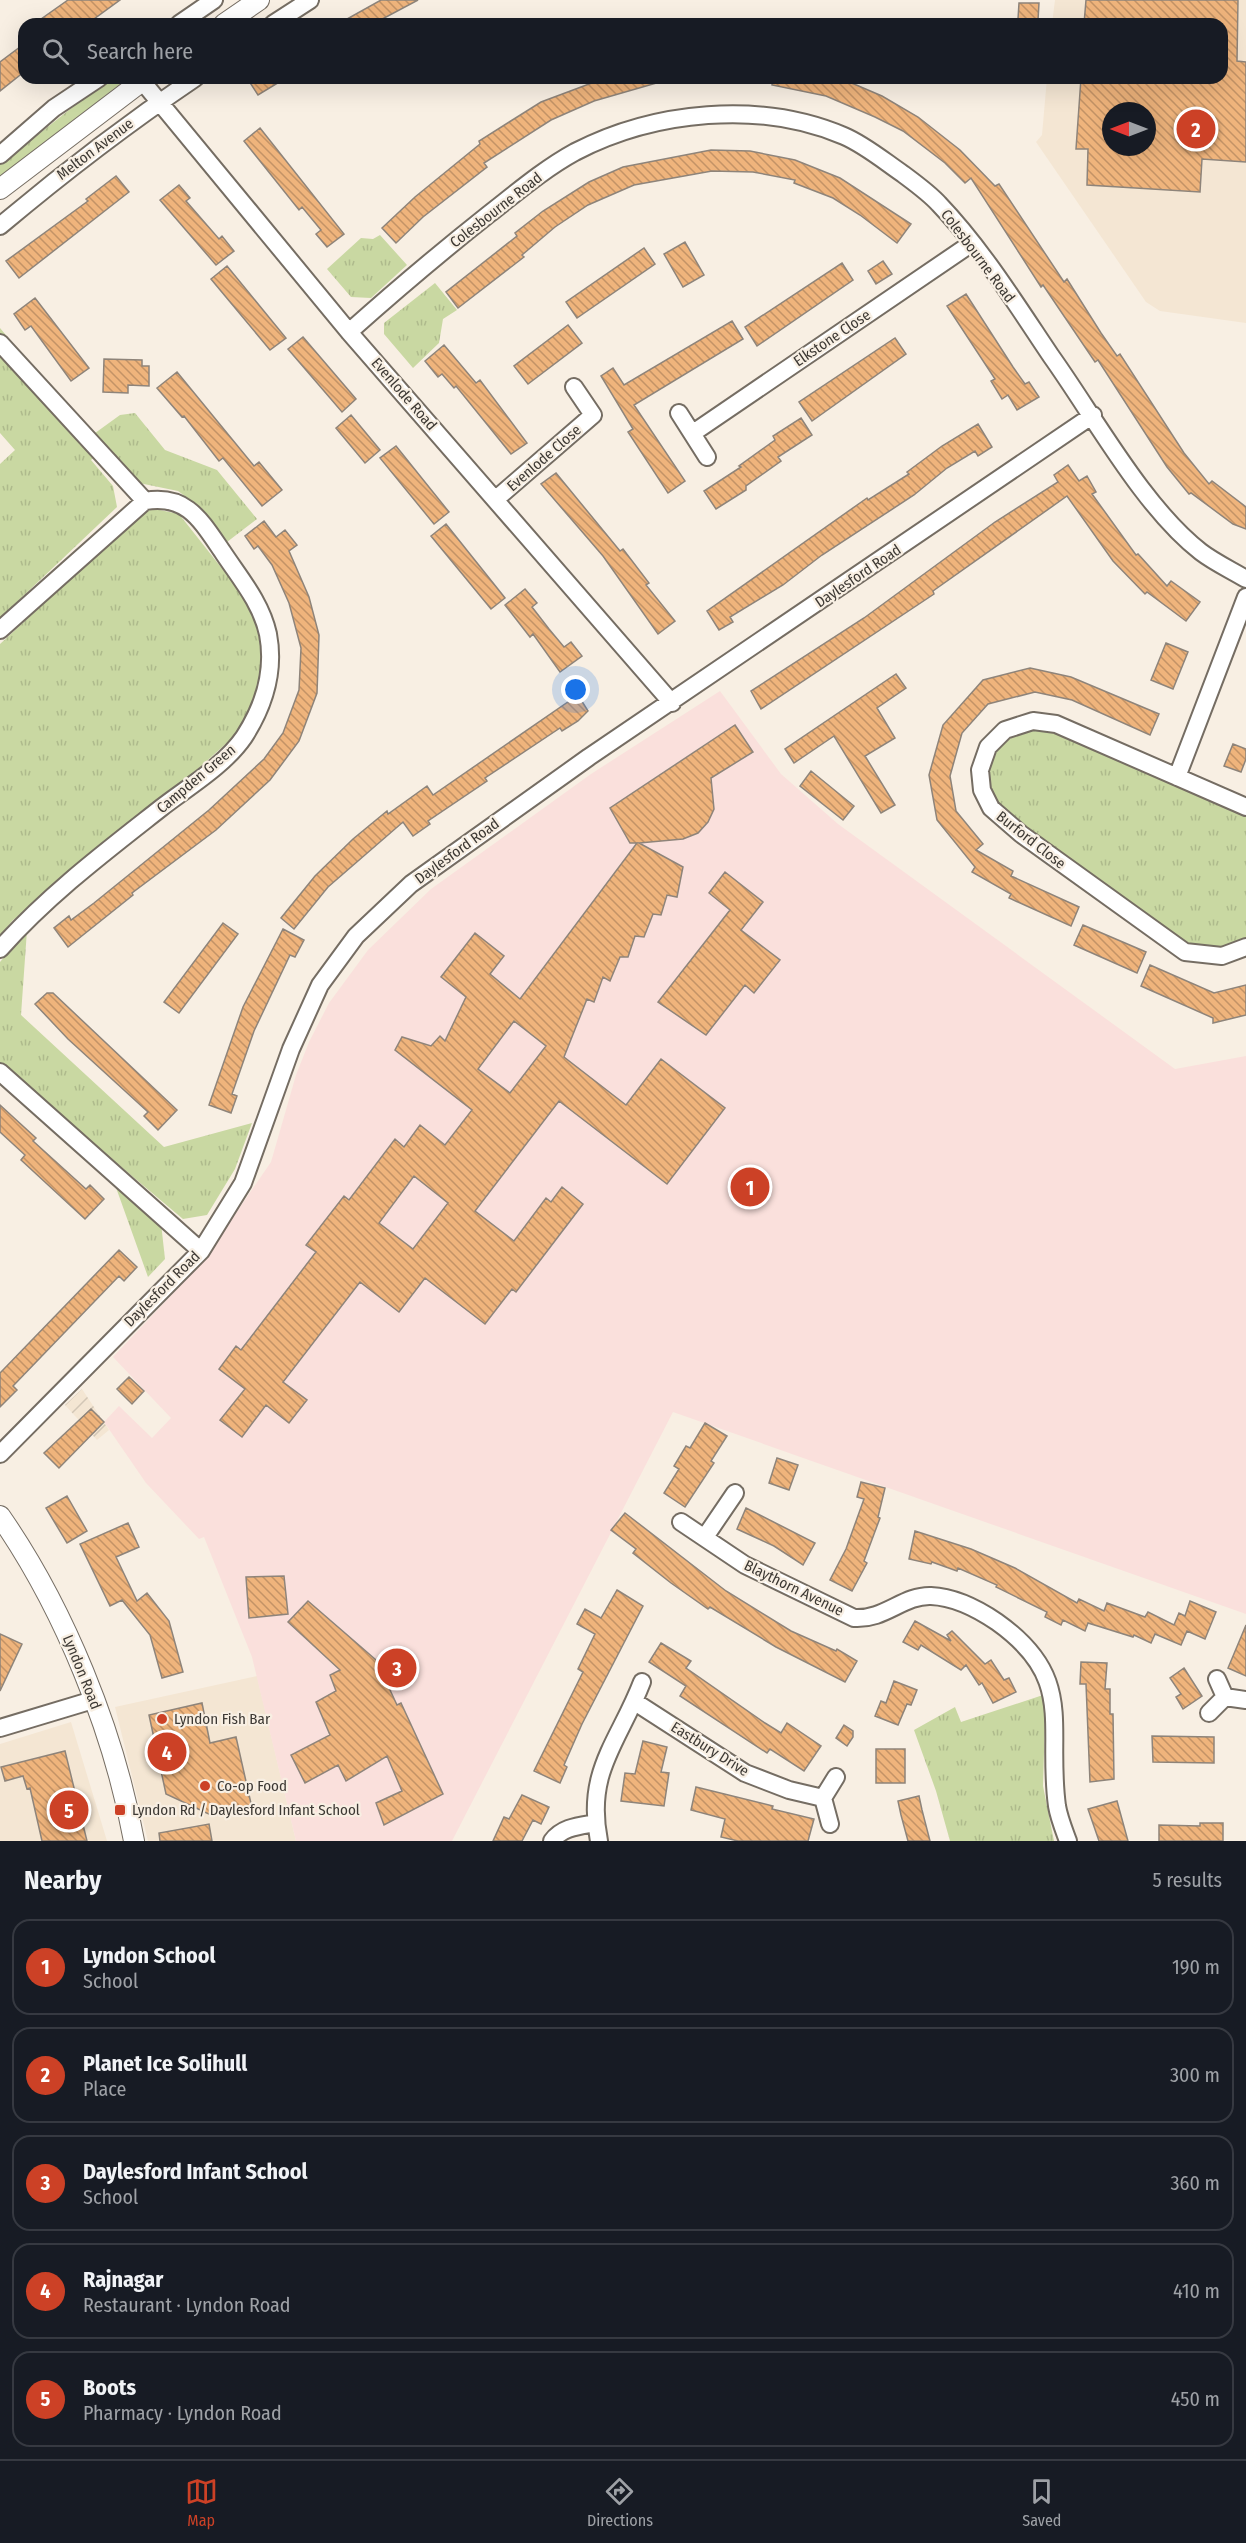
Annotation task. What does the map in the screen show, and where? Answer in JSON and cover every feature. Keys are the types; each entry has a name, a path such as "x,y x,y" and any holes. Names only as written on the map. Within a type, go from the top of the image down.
{"street":[{"path":"188,18 214,0"},
{"path":"233,18 259,0"},
{"path":"282,18 310,0"},
{"path":"0,155 54,108 90,84"},
{"name":"Melton Avenue","path":"0,189 137,84"},
{"name":"Evenlode Road","path":"147,84 349,332 672,703"},
{"name":"Melton Avenue","path":"0,226 59,176 159,101 186,84"},
{"name":"Colesbourne Road","path":"349,332 423,266 530,182 574,152 623,132 663,121 732,114 765,116 844,136 879,157 938,202 972,243 1162,516 1201,552 1246,579"},
{"name":"Elkstone Close","path":"693,433 972,243"},
{"path":"0,343 145,501 0,630"},
{"name":"Evenlode Close","path":"496,499 593,415 574,387"},
{"path":"679,413 707,457"},
{"name":"Daylesford Road","path":"0,1454 201,1251 243,1183 291,1049 321,985 356,936 411,884 589,757 672,703 1093,415"},
{"name":"Campden Green","path":"0,949 25,921 79,872 229,755 243,738 264,696 270,664 268,634 259,606 212,536 185,506 164,497 145,501"},
{"path":"1177,777 1246,597"},
{"name":"Burford Close","path":"1246,807 1056,724 1033,721 1005,730 988,747 980,770 981,790 991,808 1013,828 1185,952 1222,956 1246,947"},
{"path":"0,1072 201,1251"},
{"path":"705,1537 735,1493"},
{"name":"Lyndon Road","path":"0,1516 38,1575 60,1620 93,1700 116,1764 134,1841"},
{"name":"Blaythorn Avenue","path":"681,1522 745,1565 854,1618 870,1619 911,1599 929,1596 964,1603 1010,1631 1036,1656 1052,1696 1057,1808 1068,1841"},
{"path":"1217,1679 1225,1698"},
{"path":"599,1841 596,1823 600,1772 635,1702 642,1682"},
{"path":"1209,1713 1225,1698 1246,1700"},
{"path":"0,1728 93,1700"},
{"name":"Eastbury Drive","path":"635,1702 745,1773 789,1790 823,1798"},
{"path":"830,1824 823,1798 836,1778"},
{"path":"552,1841 557,1834 574,1826 596,1823"}],"shaded area":[{"path":"1055,0 1246,0 1246,323 1160,311 1146,302 1036,142 1042,135 1046,84 1228,84 1228,18 1053,18"},
{"path":"720,691 781,774 838,824 1175,1069 1246,1056 1246,1614 673,1412 452,1841 296,1841 252,1657 204,1537 199,1539 146,1483 104,1422 119,1406 152,1438 171,1418 113,1357 200,1265 271,1162 296,1075 309,1042 329,1003 368,950 431,889 591,774"},
{"path":"82,1389 109,1430 97,1440 65,1405"},
{"path":"257,1676 296,1841 148,1841 115,1707"},
{"path":"71,1722 107,1841 0,1841 0,1744"}],"green space":[{"path":"101,84 120,84 0,177 0,165"},
{"path":"380,235 407,265 371,298 351,297 327,269 361,238 373,239"},
{"path":"435,283 457,310 443,319 439,343 413,368 384,334 384,323"},
{"path":"0,328 91,436 120,415 135,413 165,450 217,470 257,519 227,542 201,508 178,491 139,483 105,447 91,460 113,486 117,507 0,618 0,464 15,450 0,433"},
{"path":"155,509 179,514 250,604 263,644 261,693 241,730 167,797 13,920 0,936 0,644 144,511"},
{"path":"1031,728 1059,733 1246,815 1246,940 1218,948 1187,946 998,804 993,799 988,784 990,763 1002,745 1020,732"},
{"path":"27,930 21,1015 164,1147 252,1123 235,1169 207,1215 183,1219 0,1065 0,962"},
{"path":"114,1182 161,1223 165,1259 148,1277"},
{"path":"1043,1695 1045,1719 1043,1786 1054,1841 950,1841 936,1791 914,1730 955,1707 961,1722"}],"building":[{"path":"68,0 120,0 95,18 42,18"},
{"path":"381,0 418,0 384,18 349,18"},
{"path":"1086,0 1238,0 1237,61 1246,62 1246,162 1202,159 1200,192 1087,185 1088,149 1076,149 1081,84 1228,84 1228,18 1084,18"},
{"path":"1019,3 1039,3 1038,18 1018,18"},
{"path":"18,48 18,77 0,91 0,62"},
{"path":"251,84 276,84 258,95"},
{"path":"589,84 653,84 594,101 551,120 484,163 487,167 423,217 396,243 382,228 415,197 480,144 479,141 541,102"},
{"path":"854,84 882,96 918,117 960,150 995,186 999,184 1064,282 1067,279 1117,356 1120,354 1184,453 1209,484 1212,481 1246,507 1246,529 1233,524 1191,493 1189,494 1167,467 1098,360 1095,362 1043,285 1041,287 971,178 965,183 945,163 903,131 875,117 826,96 772,85"},
{"path":"260,128 344,234 327,247 316,234 321,230 302,207 299,210 244,141"},
{"path":"711,150 750,151 795,160 840,178 911,224 897,243 833,198 794,183 795,180 753,172 712,171 634,185 588,205 555,227 522,255 524,257 458,308 446,292 517,236 515,233 543,211 589,182 623,167"},
{"path":"116,176 129,192 19,278 6,261 88,201 86,199"},
{"path":"179,185 190,198 186,201 219,239 222,236 234,251 216,265 160,200"},
{"path":"685,242 704,275 683,287 664,254"},
{"path":"644,248 655,264 577,318 566,302"},
{"path":"883,261 892,274 876,284 868,271"},
{"path":"842,263 853,280 757,346 745,327"},
{"path":"227,266 286,338 270,350 211,279"},
{"path":"966,294 1025,384 1029,382 1039,397 1017,410 1008,395 1002,399 991,381 995,379 947,306"},
{"path":"35,298 89,368 71,381 31,326 25,330 14,314"},
{"path":"732,321 743,339 634,405 685,481 668,493 628,432 633,429 601,376 613,368 624,385"},
{"path":"568,325 582,343 528,384 514,366"},
{"path":"303,337 356,399 342,412 288,349"},
{"path":"895,338 906,354 812,421 799,402"},
{"path":"444,345 476,383 480,380 527,443 511,454 456,386 454,388 442,374 438,377 425,361"},
{"path":"104,359 142,360 142,366 149,366 149,386 128,385 128,393 103,392"},
{"path":"177,372 254,466 259,462 282,490 262,506 223,458 219,461 184,416 182,417 157,388"},
{"path":"351,415 380,450 365,463 336,428"},
{"path":"801,418 812,435 778,457 781,461 746,486 746,490 716,509 704,491 741,467 739,466 775,440 773,436"},
{"path":"978,424 992,447 978,456 975,451 947,468 914,495 822,555 783,585 730,617 733,622 719,630 707,611 867,498 868,500 909,474 907,472 942,446"},
{"path":"396,446 449,512 434,524 380,458"},
{"path":"1068,465 1079,481 1087,476 1096,492 1092,494 1136,555 1138,554 1167,586 1171,581 1200,602 1186,621 1147,592 1145,594 1113,561 1067,496 933,591 934,594 761,709 751,691 864,618 995,522 1058,482 1054,475"},
{"path":"556,473 620,551 623,549 649,583 646,585 675,621 658,634 603,556 541,484"},
{"path":"264,521 276,537 285,530 297,545 289,551 309,597 319,635 317,693 299,741 270,780 216,830 132,893 133,895 68,947 54,928 69,916 71,920 94,903 209,810 264,759 283,733 299,690 301,648 289,603 272,565 258,546 254,549 245,536"},
{"path":"446,524 505,598 491,609 431,536"},
{"path":"525,589 537,603 532,607 564,647 571,642 582,656 560,672 533,634 530,637 505,605"},
{"path":"1166,643 1188,652 1173,689 1151,680"},
{"path":"1030,668 1071,677 1159,714 1150,735 1072,700 1035,692 988,704 962,733 950,776 956,811 983,844 976,850 1013,871 1011,876 1079,907 1071,926 1009,898 1011,894 972,872 975,867 937,820 929,775 943,725 983,680"},
{"path":"896,674 906,688 877,708 895,738 865,756 895,805 881,813 834,736 794,763 785,749"},
{"path":"578,695 588,711 578,721 562,731 560,728 485,778 487,781 428,821 430,824 413,836 403,822 328,887 294,929 281,918 315,876 353,839 387,811 388,814 427,786 433,795"},
{"path":"735,725 753,752 711,778 714,809 708,822 698,833 683,839 639,843 683,867 677,897 667,895 661,915 653,914 644,937 635,936 628,957 620,957 610,981 603,977 594,1002 587,999 564,1057 626,1105 661,1059 725,1108 667,1184 559,1101 475,1211 514,1241 546,1198 551,1202 562,1187 583,1204 516,1292 512,1289 485,1324 425,1278 399,1312 360,1282 283,1382 307,1400 289,1423 266,1405 242,1437 220,1420 245,1389 219,1369 236,1346 241,1350 316,1252 306,1245 344,1196 349,1200 395,1139 404,1147 420,1125 445,1145 472,1110 395,1050 402,1037 431,1046 440,1036 445,1041 466,997 441,977 475,933 504,956 490,974 520,999 637,843 630,843 610,808","holes":["514,1021 546,1046 510,1093 478,1069","414,1176 448,1203 413,1249 379,1223"]},
{"path":"1233,744 1246,749 1246,759 1241,772 1224,766"},
{"path":"811,771 854,806 843,820 800,786"},
{"path":"725,872 763,902 741,930 780,960 754,993 745,985 706,1035 658,1002 730,910 709,893"},
{"path":"223,923 238,934 179,1013 164,1002"},
{"path":"1083,925 1146,952 1137,973 1074,945"},
{"path":"283,929 304,940 295,957 290,955 254,1031 232,1094 237,1096 231,1113 209,1105 243,1007"},
{"path":"1150,965 1214,993 1246,985 1246,1015 1213,1023 1213,1018 1141,986"},
{"path":"47,993 53,993 177,1110 158,1130 144,1116 148,1112 68,1039 35,1004"},
{"path":"0,1105 36,1138 33,1141 86,1189 90,1185 104,1199 85,1219 21,1160 25,1155 0,1132"},
{"path":"119,1250 137,1267 124,1281 119,1276 13,1386 17,1390 0,1407 0,1373"},
{"path":"129,1377 144,1391 132,1404 117,1389"},
{"path":"91,1409 104,1422 59,1468 44,1453"},
{"path":"705,1423 727,1436 711,1461 714,1463 685,1507 664,1493 679,1469 674,1466 686,1446 690,1448"},
{"path":"777,1458 798,1465 789,1490 769,1483"},
{"path":"861,1482 885,1488 878,1517 880,1518 864,1561 867,1563 852,1591 830,1580 846,1549 864,1499 857,1497"},
{"path":"67,1496 87,1531 67,1543 46,1508"},
{"path":"746,1508 815,1543 803,1565 774,1546 737,1529"},
{"path":"625,1513 726,1591 791,1631 836,1651 837,1649 857,1661 845,1682 776,1647 710,1607 708,1609 671,1583 633,1553 636,1549 611,1530"},
{"path":"128,1523 139,1547 116,1557 137,1601 147,1593 169,1621 183,1672 162,1678 150,1635 122,1600 110,1606 80,1544"},
{"path":"915,1531 971,1549 1015,1568 1077,1603 1079,1599 1104,1611 1107,1603 1145,1617 1148,1612 1174,1625 1179,1613 1185,1616 1190,1601 1216,1612 1205,1639 1187,1631 1181,1645 1155,1634 1151,1643 1134,1635 1133,1637 1088,1623 1085,1631 1063,1620 1061,1625 1045,1617 1047,1612 996,1587 997,1585 958,1568 957,1571 932,1562 931,1564 909,1559"},
{"path":"284,1576 288,1614 249,1618 246,1577"},
{"path":"617,1590 643,1606 582,1724 564,1765 567,1767 560,1783 534,1771 583,1672 578,1669 595,1634 577,1624 585,1609 601,1618"},
{"path":"308,1601 376,1660 397,1705 401,1703 443,1794 384,1825 376,1803 402,1791 387,1756 346,1781 338,1765 305,1783 291,1755 330,1735 316,1702 336,1691 330,1675 340,1670 288,1622"},
{"path":"915,1621 951,1641 947,1635 952,1631 985,1664 991,1660 1004,1680 1009,1678 1016,1692 993,1703 982,1683 979,1685 966,1665 961,1670 921,1645 918,1650 903,1642"},
{"path":"1246,1625 1246,1676 1228,1668"},
{"path":"0,1634 22,1644 0,1691"},
{"path":"661,1643 691,1661 686,1668 765,1723 781,1733 787,1723 821,1746 804,1771 770,1749 767,1753 680,1696 686,1686 649,1662"},
{"path":"1081,1662 1107,1663 1105,1689 1110,1689 1110,1714 1113,1714 1114,1779 1090,1782 1086,1684 1080,1684"},
{"path":"1184,1668 1202,1696 1183,1709 1176,1697 1181,1694 1170,1678"},
{"path":"894,1681 917,1690 911,1705 907,1704 898,1725 875,1716 881,1701 886,1703"},
{"path":"202,1703 210,1743 236,1737 252,1808 213,1816 166,1794 149,1715"},
{"path":"844,1725 853,1731 853,1737 847,1746 836,1738"},
{"path":"1152,1736 1214,1737 1214,1763 1153,1762"},
{"path":"643,1741 667,1747 661,1772 669,1773 664,1806 621,1801 625,1773 635,1774"},
{"path":"876,1749 905,1749 905,1783 876,1783"},
{"path":"65,1751 87,1841 42,1841 30,1788 27,1789 23,1776 5,1781 1,1767"},
{"path":"696,1787 773,1806 772,1809 814,1819 808,1841 738,1841 721,1837 725,1819 691,1810"},
{"path":"522,1795 549,1807 541,1824 533,1820 522,1841 493,1841 504,1817 509,1819"},
{"path":"919,1796 930,1841 908,1841 898,1801"},
{"path":"1117,1801 1128,1841 1099,1841 1088,1809"},
{"path":"1200,1823 1223,1823 1223,1841 1159,1841 1159,1825 1200,1826"},
{"path":"209,1824 212,1841 160,1841 159,1833"}],"place":[{"name":"Planet Ice Solihull","path":"1196,129"},
{"name":"Lyndon School","path":"750,1187"},
{"name":"Daylesford Infant School","path":"397,1668"},
{"name":"Lyndon Fish Bar","path":"162,1719"},
{"name":"Rajnagar","path":"167,1752"},
{"name":"Co-op Food","path":"205,1786"},
{"name":"Boots","path":"69,1810"},
{"name":"Lyndon Rd / Daylesford Infant School","path":"120,1810"}]}
